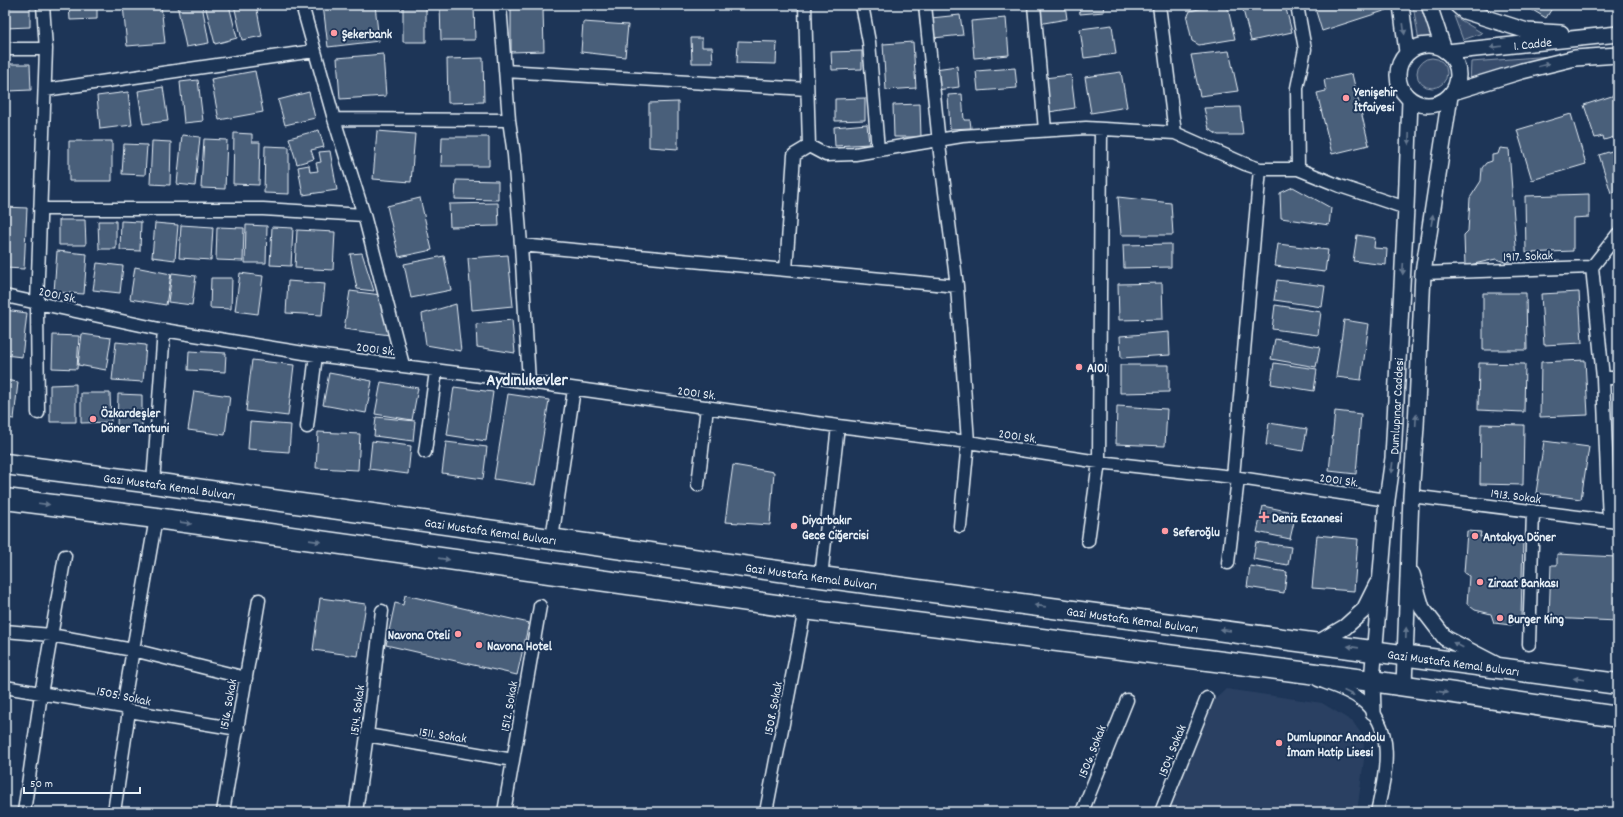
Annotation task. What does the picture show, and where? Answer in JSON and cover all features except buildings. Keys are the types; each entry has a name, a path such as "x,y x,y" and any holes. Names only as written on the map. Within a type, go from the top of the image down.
{"highway":[{"name":"Gazi Mustafa Kemal Bulvarı","path":"5,464 153,483 821,577 1405,654 1618,684"},
{"path":"5,499 156,518 805,609 1372,681 1618,717"}],"street":[{"path":"38,413 37,304 46,49 43,5"},
{"path":"302,5 334,119 364,215 403,366"},
{"path":"500,5 508,120 514,155 521,245 529,382"},
{"path":"805,5 809,146"},
{"path":"862,5 869,42 878,150"},
{"path":"925,5 939,140 957,286 968,442 960,526"},
{"path":"1034,5 1045,130"},
{"path":"1159,5 1175,133"},
{"path":"1297,5 1305,48 1297,88 1298,169"},
{"path":"1401,5 1407,52"},
{"path":"1429,5 1446,51 1454,60 1458,69 1458,79 1452,94 1443,102 1426,106 1417,104 1410,100 1402,92 1398,82 1400,62 1407,52 1422,46 1431,45 1446,51"},
{"path":"1457,5 1464,11 1527,30 1612,35"},
{"name":"1. Cadde","path":"1446,51 1612,35"},
{"path":"5,49 46,49"},
{"path":"44,90 314,51"},
{"name":"1. Cadde","path":"1452,94 1522,71 1575,58 1618,55"},
{"path":"505,71 807,89"},
{"name":"Dumlupınar Caddesi","path":"1404,686 1411,496 1416,426 1423,273 1452,94"},
{"name":"Dumlupınar Caddesi","path":"1373,712 1372,681 1374,650 1387,500 1393,458 1410,100"},
{"path":"334,119 508,120"},
{"path":"809,146 826,155 855,154 962,136 1045,130 1101,128 1175,133 1245,164 1260,169 1298,169 1340,186 1406,208"},
{"path":"1088,541 1099,462 1101,128"},
{"path":"786,270 794,155 809,146"},
{"path":"1228,563 1260,169"},
{"path":"40,210 263,209 364,215"},
{"path":"1614,521 1603,378 1592,267 1618,234"},
{"path":"521,245 957,286"},
{"name":"1917. Sokak","path":"1423,273 1592,267"},
{"name":"2001 Sk.","path":"5,296 164,330 316,355 529,382 838,426 968,442 1099,462 1235,478 1387,500"},
{"path":"153,483 164,330"},
{"path":"307,427 316,355"},
{"path":"425,452 436,371"},
{"path":"1603,378 1618,378"},
{"path":"552,539 574,389"},
{"path":"698,485 707,407"},
{"path":"821,577 838,426"},
{"name":"1913. Sokak","path":"1411,496 1614,521"},
{"path":"1529,644 1533,511"},
{"path":"114,812 133,650 156,518"},
{"path":"24,812 41,694 65,556"},
{"path":"1409,562 1422,608 1445,638 1505,669"},
{"path":"1318,643 1346,627 1364,610 1380,576"},
{"name":"1516. Sokak","path":"223,812 238,729 258,600"},
{"name":"1512. Sokak","path":"504,812 540,606"},
{"name":"1508. Sokak","path":"766,812 805,609"},
{"name":"1514. Sokak","path":"356,812 382,611"},
{"path":"5,631 51,635 133,650 246,678"},
{"name":"Dumlupınar Caddesi","path":"1300,672 1359,698 1373,712 1380,723 1387,748 1385,776 1377,812"},
{"name":"1505. Sokak","path":"5,687 238,729"},
{"name":"1504. Sokak","path":"1161,812 1207,698"},
{"name":"1506. Sokak","path":"1082,812 1127,700"},
{"name":"1511. Sokak","path":"367,735 513,760"}],"shaded area":[{"path":"1413,5 1424,5 1439,37 1419,42"},
{"path":"1454,16 1482,33 1463,40"},
{"path":"1551,56 1470,84 1471,62"},
{"path":"1432,58 1442,63 1447,73 1442,83 1432,88 1422,83 1417,73 1422,63"},
{"name":"Dumlupınar Anadolu İmam Hatip Lisesi","path":"1226,689 1322,703 1353,722 1362,735 1365,752 1357,812 1169,812 1210,704"}],"place":[{"name":"Şekerbank","path":"334,33"},
{"name":"Yenişehir İtfaiyesi","path":"1346,98"},
{"name":"A101","path":"1079,367"},
{"name":"Özkardeşler Döner Tantuni","path":"93,419"},
{"name":"Deniz Eczanesi","path":"1264,517"},
{"name":"Diyarbakır Gece Ciğercisi","path":"794,526"},
{"name":"Seferoğlu","path":"1165,531"},
{"name":"Antakya Döner","path":"1475,536"},
{"name":"Ziraat Bankası","path":"1480,582"},
{"name":"Burger King","path":"1500,618"},
{"name":"Navona Oteli","path":"458,634"},
{"name":"Navona Hotel","path":"479,645"},
{"name":"Dumlupınar Anadolu İmam Hatip Lisesi","path":"1279,743"}],"district":[{"name":"Aydınlıkevler","path":"527,379"}]}
